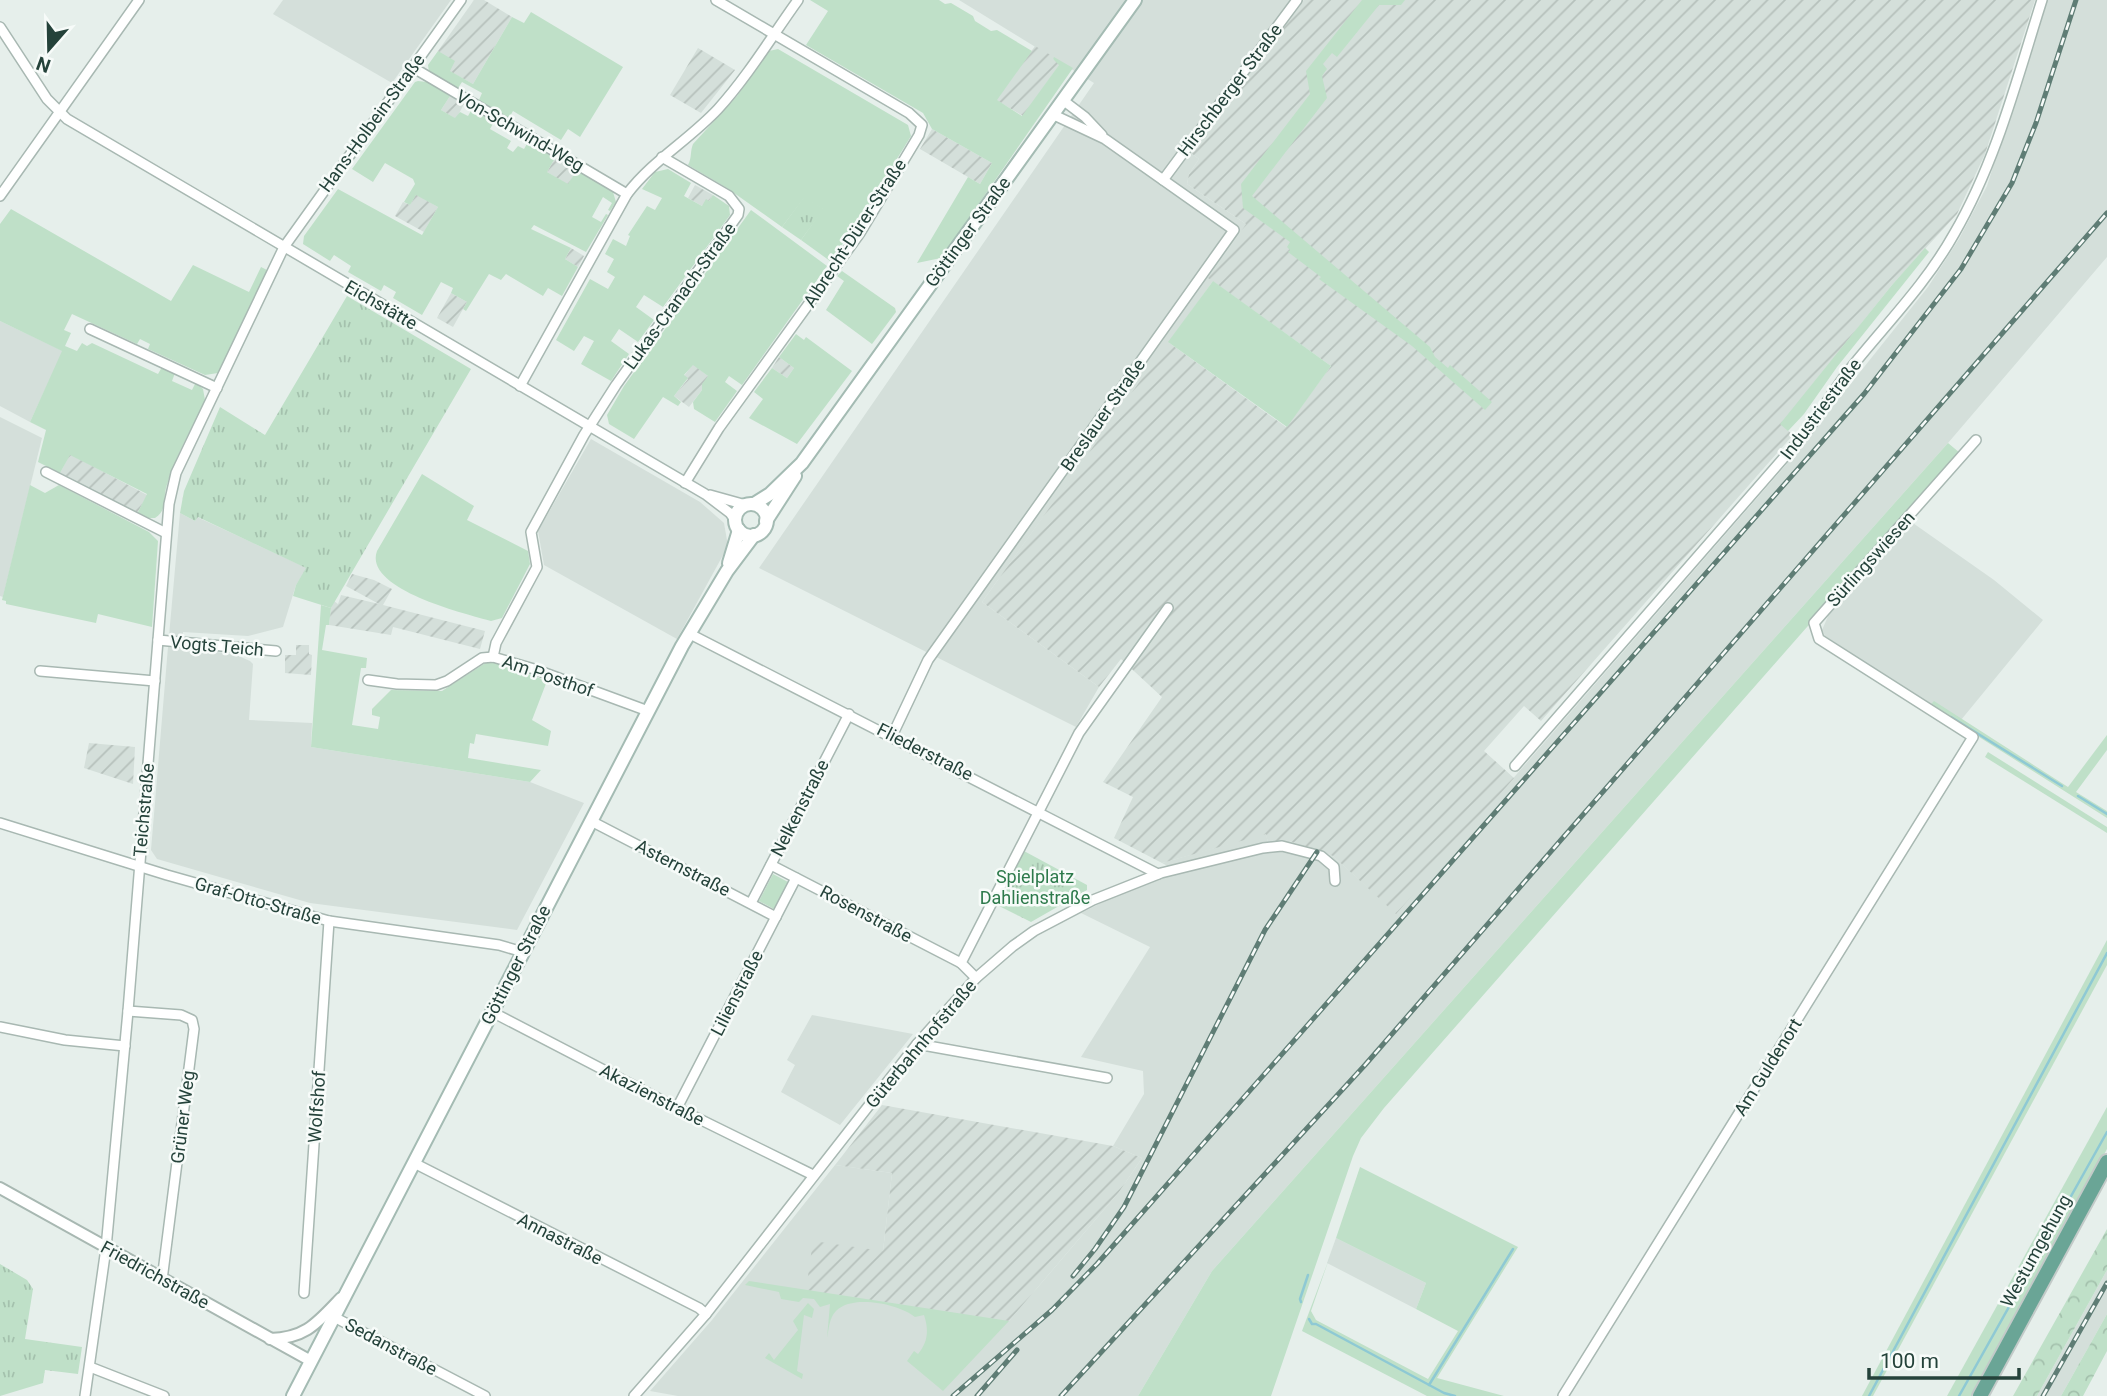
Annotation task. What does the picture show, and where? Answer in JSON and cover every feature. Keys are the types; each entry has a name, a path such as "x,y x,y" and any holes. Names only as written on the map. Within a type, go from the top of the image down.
{"main road":[{"name":"Göttinger Straße","path":"293,1396 648,711 727,571 754,535 763,529 771,511 791,485 802,463 1135,0"},
{"name":"Göttinger Straße","path":"727,571 737,525 737,512 770,494 802,463"},
{"path":"750,504 763,510 766,521"},
{"path":"737,525 746,534 754,535"},
{"name":"Westumgehung","path":"1980,1396 2107,1162"}],"street":[{"path":"0,196 139,0"},
{"name":"Hans-Holbein-Straße","path":"284,247 461,0"},
{"path":"716,0 774,34"},
{"path":"520,386 627,194 642,175 684,141 718,108 798,0"},
{"name":"Hirschberger Straße","path":"1163,180 1297,0"},
{"name":"Industriestraße","path":"1515,766 1808,430 1850,370 1923,284 1953,237 1980,186 2042,0"},
{"path":"0,27 47,99 60,113"},
{"name":"Albrecht-Dürer-Straße","path":"685,483 719,428 860,233 921,130 920,122 909,113 774,34"},
{"name":"Von-Schwind-Weg","path":"412,67 627,194"},
{"name":"Breslauer Straße","path":"1064,101 1085,117 1105,139"},
{"name":"Eichstätte","path":"60,113 705,494 730,513 737,525"},
{"name":"Breslauer Straße","path":"892,736 928,660 1234,230 1105,139 1054,115"},
{"name":"Lukas-Cranach-Straße","path":"590,426 616,385 738,215 739,209 729,196 662,157"},
{"name":"Teichstraße","path":"85,1396 106,1248 170,496 176,473 284,247"},
{"path":"90,329 217,388"},
{"path":"493,657 496,643 537,567 537,556 531,537 533,527 590,426"},
{"name":"Sürlingswiesen","path":"1973,737 1819,639 1814,623 1976,440"},
{"path":"46,472 166,533"},
{"name":"Eichstätte","path":"705,494 750,504"},
{"path":"961,964 1079,733 1168,608"},
{"name":"Fliederstraße","path":"690,634 1158,874"},
{"name":"Vogts Teich","path":"158,640 276,651"},
{"name":"Am Posthof","path":"368,680 397,684 436,684 447,681 482,658 493,657 534,669 648,711"},
{"path":"40,671 155,681"},
{"name":"Nelkenstraße","path":"751,903 849,714"},
{"name":"Am Guldenort","path":"1563,1396 1973,737"},
{"name":"Asternstraße","path":"591,821 776,916"},
{"name":"Graf-Otto-Straße","path":"0,823 329,921 499,945 523,952"},
{"name":"Güterbahnhofstraße","path":"634,1396 706,1314 917,1044 976,978 1013,946 1034,931 1093,900 1158,874 1264,848 1282,846 1326,859 1334,867 1335,881"},
{"name":"Rosenstraße","path":"771,865 961,964 976,978"},
{"name":"Lilienstraße","path":"677,1108 796,878"},
{"name":"Wolfshof","path":"304,1293 329,921"},
{"name":"Grüner Weg","path":"128,1011 181,1015 192,1020 194,1029 162,1279"},
{"name":"Akazienstraße","path":"492,1012 813,1175"},
{"path":"0,1027 65,1040 125,1046"},
{"path":"917,1044 1107,1078"},
{"name":"Annastraße","path":"414,1163 699,1308 706,1314"},
{"name":"Friedrichstraße","path":"0,1188 311,1361"},
{"path":"270,1339 292,1337 307,1331 347,1292"},
{"name":"Sedanstraße","path":"334,1317 485,1396"},
{"path":"90,1367 164,1396"}],"shaded area":[{"path":"283,0 451,0 392,83 273,14"},
{"path":"474,0 484,0 512,17 473,84 449,71 438,51"},
{"path":"959,0 1304,0 1191,153 1199,159 1189,174 1187,184 1246,224 1209,278 1213,281 982,602 1099,687 1076,727 759,568 1094,83"},
{"path":"1304,0 2035,0 1985,154 1957,214 1892,285 1781,424 1793,435 1541,721 1524,706 1484,751 1514,778 1396,914 1333,856 1289,841 1268,843 1266,834 1162,863 1114,838 1133,797 1103,782 1162,697 1121,659 1099,687 982,602 1168,342 1286,427 1331,366 1208,278 1246,224 1187,184 1189,174 1199,159 1191,153"},
{"path":"2046,0 2107,0 2107,257 1948,443 1212,1271 1138,1396 678,1396 650,1391 712,1320 835,1165 892,1173 883,1251 1009,1321 1119,1192 1142,1158 1113,1146 1144,1094 1143,1071 1081,1057 1150,947 1081,913 1171,868 1162,863 1266,833 1268,843 1289,841 1333,856 1396,913 1785,466 1928,287 1959,239 1987,186"},
{"path":"1035,46 1054,57 1060,64 1023,116 996,100"},
{"path":"698,48 735,70 701,113 670,95"},
{"path":"450,96 464,104 456,119 441,110"},
{"path":"932,129 992,163 980,184 920,149"},
{"path":"555,158 577,170 568,185 547,172"},
{"path":"695,185 713,195 702,206 688,198"},
{"path":"416,194 438,207 424,232 395,216 403,202 410,205"},
{"path":"571,248 584,256 578,267 565,259"},
{"path":"451,293 467,302 453,327 437,318"},
{"path":"0,321 63,351 30,422 0,406"},
{"path":"779,357 794,368 787,378 772,368"},
{"path":"693,364 708,376 702,390 689,407 674,396 688,379 684,376"},
{"path":"0,417 42,438 3,597 0,596"},
{"path":"591,439 700,502 724,523 728,546 677,639 544,565 538,531"},
{"path":"70,454 147,495 137,514 60,473"},
{"path":"180,513 195,521 197,517 307,568 296,585 283,627 248,636 183,632 183,637 169,636"},
{"path":"1910,521 1994,580 2043,620 1961,720 1894,681 1825,636 1822,630 1829,614"},
{"path":"352,574 374,580 392,589 383,605 485,631 480,649 393,627 391,635 329,625 331,608 334,601 338,604 341,595 379,604 346,586"},
{"path":"296,645 309,645 309,654 312,655 311,675 285,673 285,655 296,655"},
{"path":"168,647 234,654 250,661 253,664 249,720 312,723 311,747 530,782 584,803 517,930 310,903 157,859 151,850"},
{"path":"89,743 135,747 133,784 84,768"},
{"path":"812,1015 913,1034 840,1125 781,1092 795,1065 787,1060"},
{"path":"882,1105 1113,1146 1142,1158 1119,1192 1009,1321 806,1290 813,1241 883,1251 892,1173 835,1165"},
{"path":"1336,1238 1426,1283 1416,1309 1327,1263"},
{"path":"2107,1270 2107,1314 2061,1396 2037,1396"}],"green space":[{"path":"810,0 939,0 945,4 951,3 991,31 997,30 1032,51 997,100 1022,116 1059,65 1054,57 1073,68 941,258 917,263 968,177 980,184 992,163 932,129 923,113 806,45 828,11"},
{"path":"1362,0 1405,0 1401,5 1379,5 1337,57 1332,53 1323,64 1327,69 1322,76 1327,98 1252,196 1430,347 1435,357 1448,368 1450,365 1492,402 1485,410 1412,346 1319,279 1321,277 1288,252 1290,242 1243,208 1241,184 1310,94 1306,71"},
{"path":"531,12 623,67 580,137 568,129 561,140 513,111 509,118 479,100 482,93 462,82 458,88 429,72 428,65 438,51 455,61 450,71 473,84 512,17 524,23"},
{"path":"778,49 908,125 911,136 855,227 830,261 801,240 823,209 804,198 782,227 727,188 688,165 693,144 737,96 769,51"},
{"path":"418,81 427,82 450,96 441,110 455,118 460,112 468,116 472,109 494,122 490,129 511,141 507,148 513,152 518,146 524,149 528,142 555,158 547,172 568,184 577,170 613,192 616,202 610,211 608,210 612,203 603,197 592,217 601,222 606,214 608,215 586,252 534,225 531,229 571,248 565,259 578,267 562,296 548,288 543,296 506,274 501,280 489,274 466,311 463,309 467,302 451,293 453,288 441,282 422,315 393,298 396,292 384,285 381,291 348,272 351,266 334,255 330,261 303,244 304,236 338,189 422,235 438,207 416,195 410,205 404,202 415,184 413,179 385,163 373,182 352,169"},
{"path":"668,169 691,183 684,196 702,206 706,199 709,201 713,195 729,206 730,215 663,307 644,295 636,307 654,320 638,342 619,329 611,341 629,354 611,381 581,364 594,341 584,336 574,351 556,340 590,279 608,289 615,277 607,272 614,259 605,254 613,239 626,246 630,236 628,235 647,206 655,210 662,198 642,189 655,172"},
{"path":"804,197 824,209 801,240 782,227"},
{"path":"11,209 171,301 193,265 249,292 261,267 267,270 218,373 205,375 148,349 150,344 140,339 137,344 72,314 64,330 71,333 65,346 77,351 82,343 87,346 92,343 158,374 162,367 175,373 172,381 192,390 196,382 203,389 205,400 174,466 166,488 163,508 155,518 145,518 137,514 147,494 70,455 60,473 38,462 46,430 30,422 62,351 0,321 0,224"},
{"path":"751,210 827,266 742,385 729,376 725,382 737,391 715,422 694,409 693,402 708,376 693,365 684,375 688,378 674,396 681,402 678,406 663,397 634,439 609,424 607,415 624,386"},
{"path":"1925,248 1929,252 1788,431 1780,424"},
{"path":"842,271 895,308 896,312 872,344 826,310 844,281 837,276"},
{"path":"1213,281 1331,366 1287,427 1168,342"},
{"path":"347,296 471,369 331,608 293,596 306,568 198,517 195,521 180,513 184,491 220,407 265,435"},
{"path":"796,334 804,340 806,337 852,371 797,444 749,418 763,399 754,392 772,368 787,378 794,368 779,357"},
{"path":"1948,443 1960,453 1384,1108 1361,1138 1271,1396 1138,1396 1212,1271"},
{"path":"422,474 474,506 467,520 528,551 530,564 502,618 491,621 419,598 385,577 377,565 377,551"},
{"path":"30,485 45,493 59,485 149,532 158,541 152,627 98,614 96,623 6,604 6,601 2,600"},
{"path":"321,605 331,608 322,650 367,658 366,668 361,668 352,725 378,729 380,717 372,715 372,709 391,690 442,691 487,662 502,664 547,681 532,720 551,731 548,746 476,734 474,744 470,743 468,758 541,770 530,782 311,747"},
{"path":"1934,701 2068,787 2107,735 2107,750 2076,792 2107,811 2107,818 1938,711 1931,704"},
{"path":"1988,752 2107,827 2107,833 1985,757"},
{"name":"Spielplatz Dahlienstraße","path":"1024,851 1087,885 1087,890 1031,922 997,905"},
{"path":"773,874 788,882 774,909 759,901"},
{"path":"2107,940 2107,965 1873,1396 1862,1396"},
{"path":"2107,1107 2107,1149 1972,1396 1947,1396"},
{"path":"1360,1167 1518,1247 1437,1378 1504,1396 1427,1396 1302,1331 1329,1259 1311,1311 1316,1320 1428,1379 1458,1331 1416,1309 1426,1283 1336,1238"},
{"path":"2107,1229 2107,1270 2037,1396 2013,1396"},
{"path":"0,1264 27,1280 33,1289 25,1339 82,1347 78,1374 45,1370 43,1383 0,1396"},
{"path":"749,1281 1009,1321 943,1391 907,1361 914,1351 918,1354 926,1340 927,1326 924,1315 915,1317 898,1308 876,1303 853,1303 836,1311 827,1338 830,1304 820,1307 814,1299 803,1298 799,1302 781,1299 779,1292 745,1285"},
{"path":"808,1303 814,1309 812,1318 804,1315 797,1371 803,1374 802,1379 765,1358 769,1353 774,1360 798,1330 793,1321"},
{"path":"2107,1314 2107,1351 2083,1396 2061,1396"}],"waterway":[{"path":"1951,717 2062,786"},
{"path":"2078,796 2107,814"},
{"path":"1869,1396 2107,953"},
{"path":"1959,1396 2107,1132"},
{"path":"1429,1385 1513,1249"},
{"path":"1301,1302 1308,1275"},
{"path":"1309,1319 1312,1324 1444,1393 1455,1396"}],"railway":[{"path":"953,1396 1052,1310 1097,1264 1864,394 1961,269 2012,183 2036,123 2076,0"},
{"path":"1061,1396 1365,1065 2107,213"},
{"path":"1073,1276 1124,1207 1265,930 1317,852"},
{"path":"2043,1396 2107,1283"},
{"path":"977,1396 1017,1350"}]}
